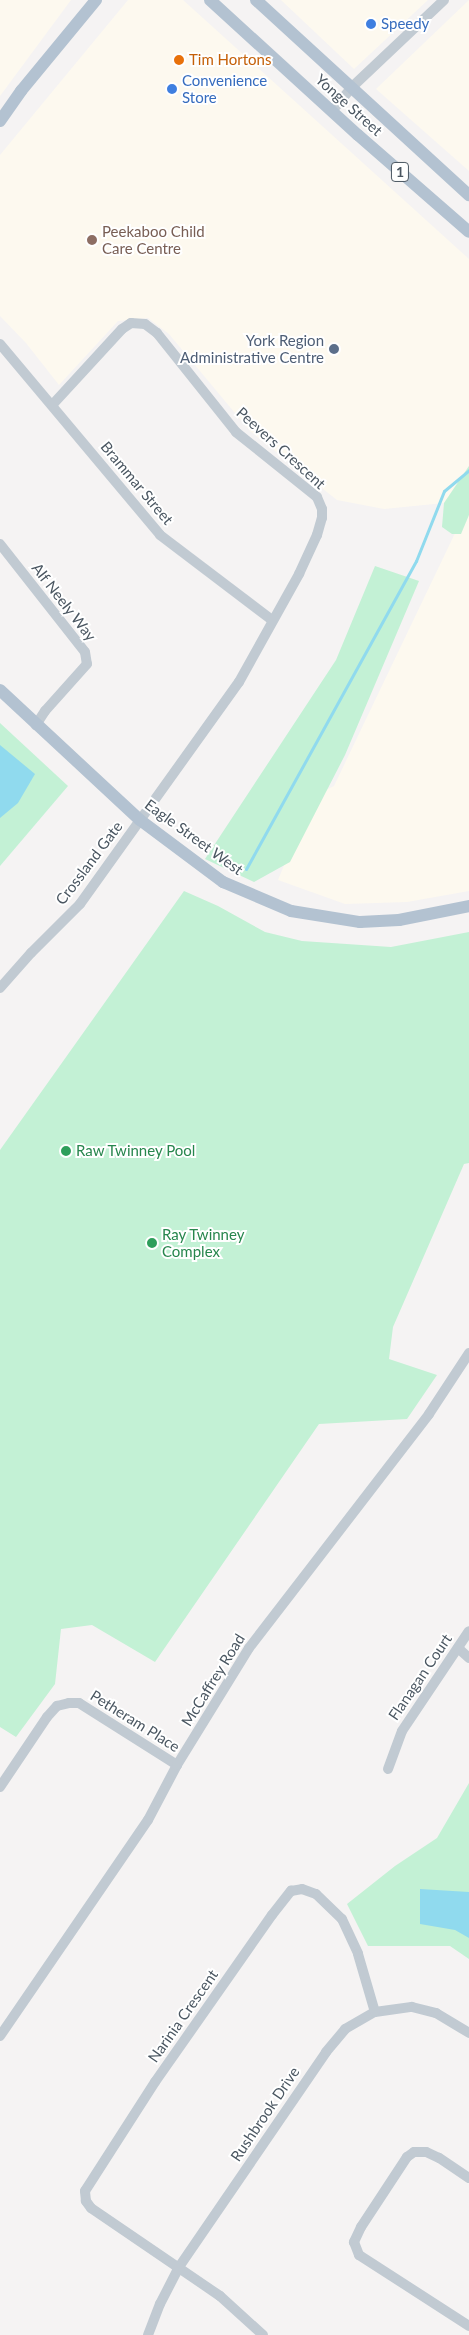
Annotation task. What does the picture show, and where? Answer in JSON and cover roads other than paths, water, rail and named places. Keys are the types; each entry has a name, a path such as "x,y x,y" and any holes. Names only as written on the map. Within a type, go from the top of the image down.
{"main road":[{"path":"0,121 26,84 96,0"},
{"name":"Yonge Street","path":"210,0 469,232"},
{"name":"Yonge Street","path":"256,0 469,196"},
{"name":"Eagle Street West","path":"0,690 140,820 223,882 291,911 360,922 399,920 469,906"}],"street":[{"path":"332,111 351,88 444,0"},
{"name":"Peevers Crescent","path":"52,405 112,339 131,322 145,324 157,333 236,432 317,497 322,509 317,535 239,682 140,820"},
{"name":"Brammar Street","path":"0,344 160,535 272,620"},
{"name":"Alf Neely Way","path":"0,544 85,652 87,664 36,725"},
{"name":"Crossland Gate","path":"0,988 30,954 80,904 140,820"},
{"name":"McCaffrey Road","path":"0,2036 148,1820 177,1765 249,1648 430,1414 469,1353"},
{"name":"Flanagan Court","path":"388,1769 402,1731 469,1631"},
{"path":"458,1648 469,1658"},
{"name":"Petheram Place","path":"0,1787 47,1717 57,1706 68,1703 79,1703 177,1765"},
{"name":"Narinia Crescent","path":"179,2267 91,2208 86,2201 85,2191 155,2082 272,1915 291,1891 302,1889 316,1894 342,1919 358,1954 375,2012"},
{"name":"Rushbrook Drive","path":"148,2335 160,2304 179,2267 326,2052 345,2029 375,2012 412,2007 436,2013 469,2033"},
{"path":"469,2178 439,2158 426,2152 414,2152 407,2157 361,2227 354,2242 359,2255 469,2326"},
{"path":"179,2267 233,2306 264,2335"}],"water":[{"path":"0,745 35,774 18,803 0,818"},
{"path":"420,1889 469,1892 469,1938 455,1930 420,1924"}],"waterway":[{"path":"246,869 416,561 444,491 469,470"}],"place":[{"name":"Speedy","path":"371,24"},
{"name":"Tim Hortons","path":"179,60"},
{"name":"Convenience Store","path":"172,89"},
{"name":"Peekaboo Child Care Centre","path":"92,240"},
{"name":"York Region Administrative Centre","path":"334,349"},
{"name":"Raw Twinney Pool","path":"66,1151"},
{"name":"Ray Twinney Complex","path":"152,1243"}]}
